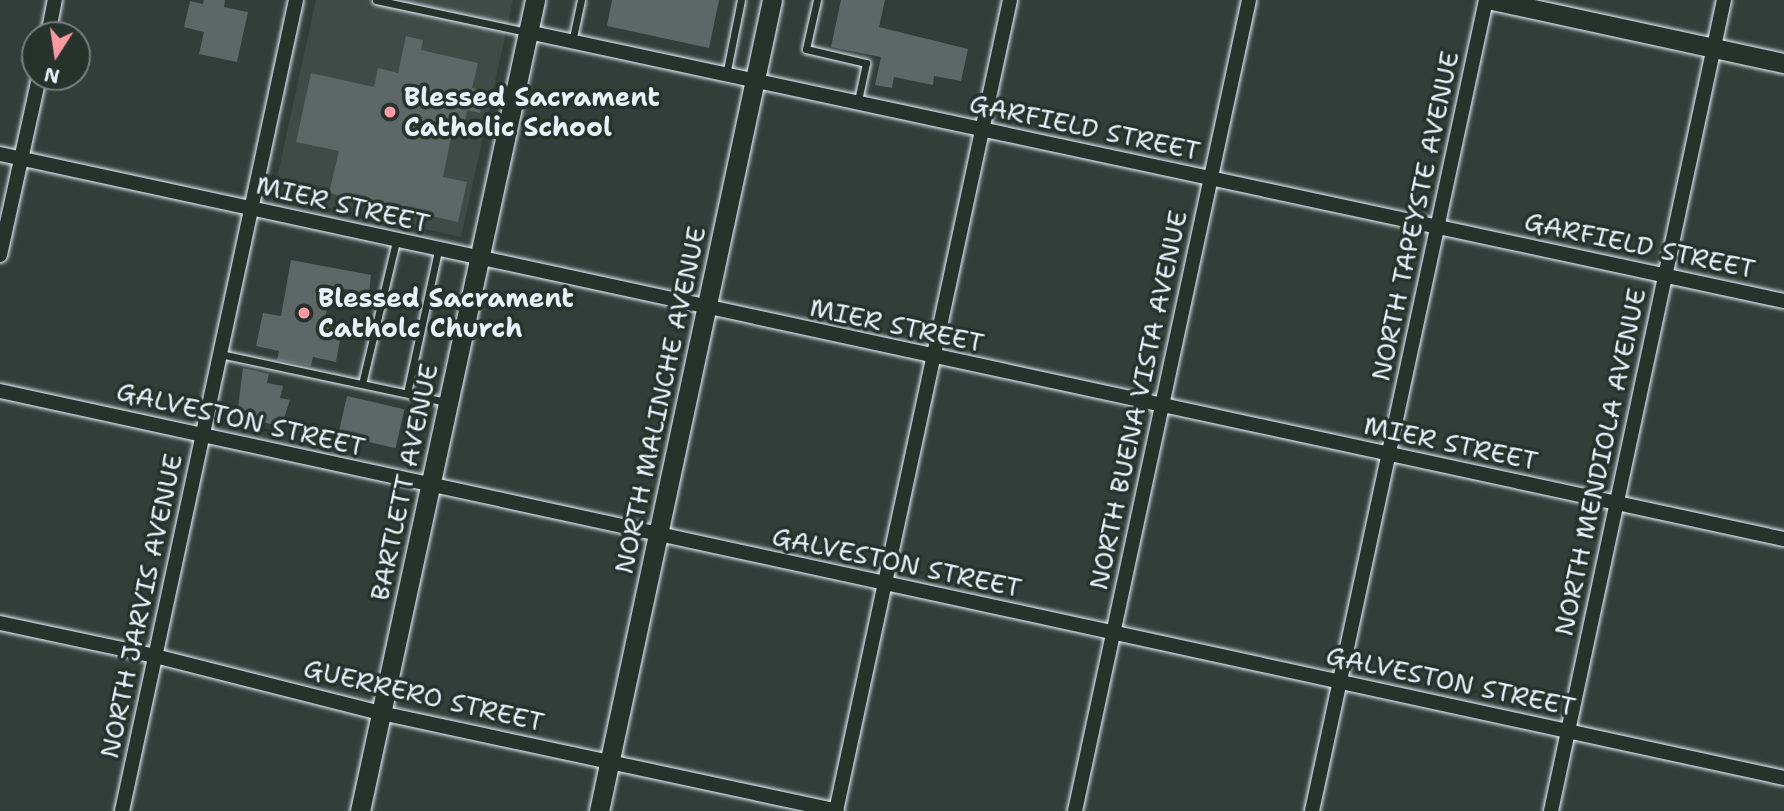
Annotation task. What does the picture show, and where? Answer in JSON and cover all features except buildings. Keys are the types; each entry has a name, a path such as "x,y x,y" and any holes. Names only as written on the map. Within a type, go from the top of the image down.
{"main road":[{"name":"BARTLETT AVENUE","path":"360,811 535,0"},
{"name":"NORTH MALINCHE AVENUE","path":"599,811 772,0"},
{"path":"1492,0 1784,63"}],"street":[{"path":"51,21 55,0"},
{"name":"NORTH JARVIS AVENUE","path":"122,811 296,0"},
{"path":"837,811 1010,0"},
{"name":"NORTH BUENA VISTA AVENUE","path":"1076,811 1249,0"},
{"name":"NORTH TAPEYSTE AVENUE","path":"1312,811 1486,0"},
{"name":"NORTH MENDIOLA AVENUE","path":"1551,811 1724,0"},
{"name":"GARFIELD STREET","path":"528,32 1784,301"},
{"path":"0,255 35,91"},
{"name":"MIER STREET","path":"0,154 478,260 1784,539"},
{"name":"GALVESTON STREET","path":"0,391 203,434 430,487 1784,778"},
{"name":"GUERRERO STREET","path":"0,623 155,656 381,713 837,811"}],"lane":[{"name":"GARFIELD STREET","path":"376,0 528,32"},
{"path":"572,42 581,0"},
{"path":"725,75 741,0"},
{"path":"817,0 806,49 866,62 858,103"},
{"path":"362,384 396,241"},
{"path":"407,393 438,251"},
{"path":"220,354 448,402"}],"shaded area":[{"name":"Blessed Sacrament Catholic School","path":"316,0 513,0 461,237 273,196"}],"place":[{"name":"Blessed Sacrament Catholic School","path":"390,112"},
{"name":"Blessed Sacrament Catholc Church","path":"304,313"}]}
